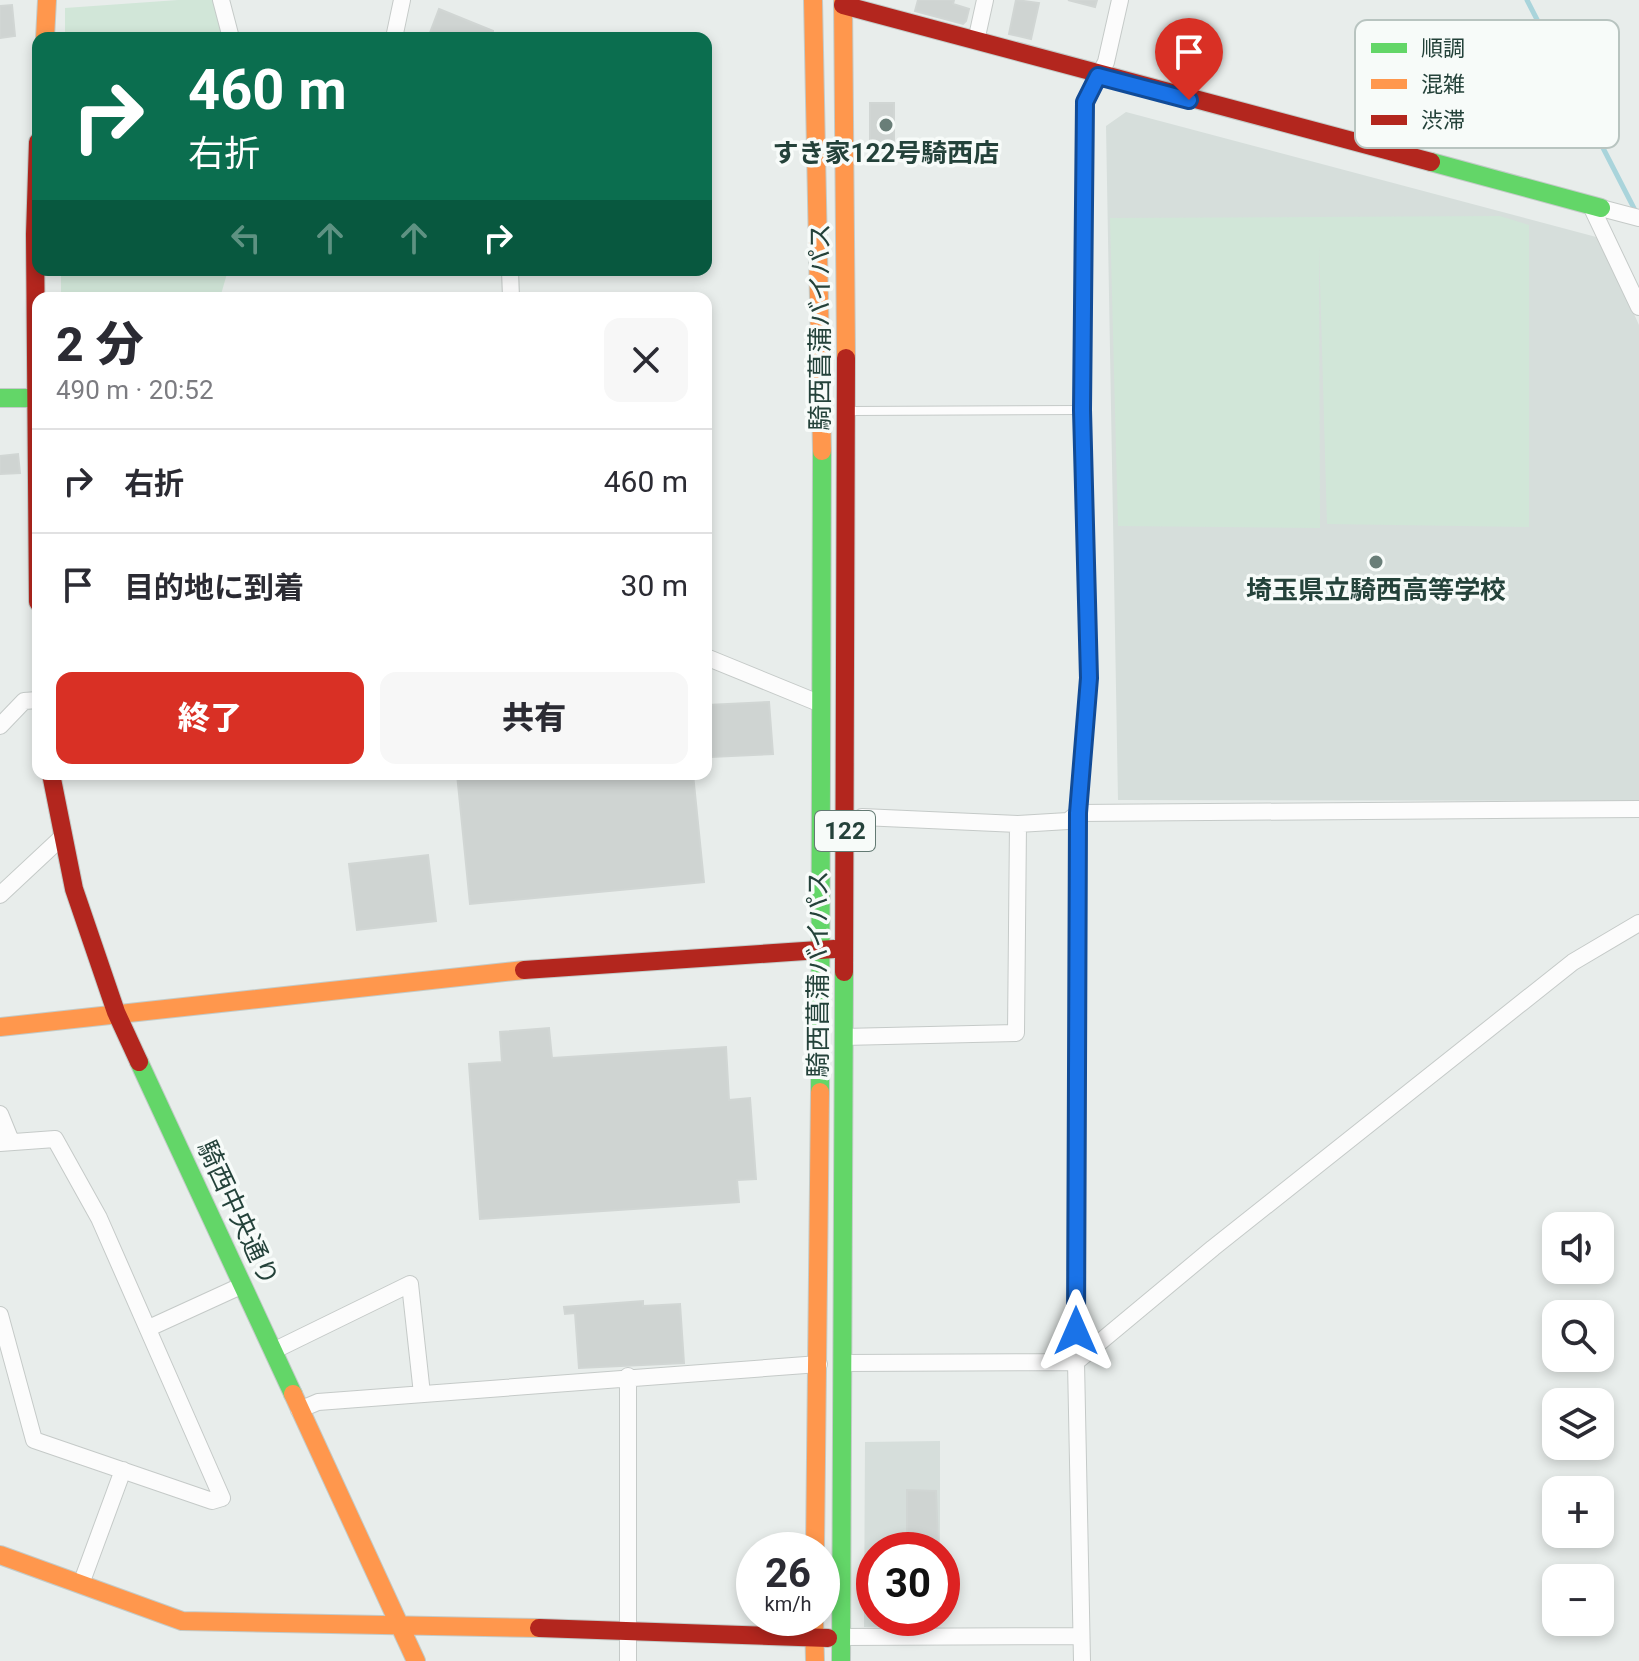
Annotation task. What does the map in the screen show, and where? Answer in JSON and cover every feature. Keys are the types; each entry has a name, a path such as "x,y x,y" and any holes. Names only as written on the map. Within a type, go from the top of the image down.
{"main road":[{"path":"45,32 47,0"},
{"name":"騎西菖蒲バイパス","path":"813,0 822,408 819,1364 815,1532"},
{"path":"838,2 1098,76 1355,144"},
{"name":"騎西菖蒲バイパス","path":"838,2 854,817 843,949 841,1661"},
{"path":"1372,148 1596,207"},
{"path":"0,398 32,398"},
{"name":"騎西中央通り","path":"52,780 61,838 86,928 116,1012 416,1661"},
{"path":"0,1027 496,972 818,948 843,949"},
{"path":"0,1555 182,1621 628,1630 813,1639 841,1637"},
{"path":"813,1636 815,1661"}],"street":[{"path":"221,0 229,32"},
{"path":"395,32 402,0"},
{"path":"976,41 985,0"},
{"path":"1082,1661 1076,1362 1078,813 1089,678 1082,410 1085,102 1106,62 1120,0"},
{"path":"1596,207 1639,218"},
{"path":"1596,207 1639,307"},
{"path":"712,659 821,704"},
{"path":"0,726 24,701 32,700"},
{"path":"854,817 1018,824 1068,821 1078,813 1639,809"},
{"path":"843,1037 1016,1033 1018,824"},
{"path":"0,895 61,838"},
{"path":"844,1363 1076,1362 1213,1248 1573,962 1639,923"},
{"path":"0,1114 6,1142 55,1139 99,1218 222,1498 212,1501 34,1440 0,1315"},
{"path":"273,1351 410,1284 422,1394"},
{"path":"149,1328 243,1285"},
{"path":"299,1410 318,1402 628,1376 819,1364"},
{"path":"628,1376 628,1661"},
{"path":"81,1584 123,1470"},
{"path":"841,1637 1081,1636"}],"lane":[{"path":"847,411 1082,410"}],"shaded area":[{"name":"埼玉県立騎西高等学校","path":"1126,112 1600,238 1639,325 1639,801 1118,800 1106,126"},
{"path":"940,1441 940,1532 865,1532 865,1442"}],"green space":[{"path":"213,0 221,32 65,32 65,8"},
{"path":"1500,216 1529,225 1529,527 1327,524 1319,245 1320,528 1118,526 1110,218"},
{"path":"61,276 226,276 222,292 61,292"}],"building":[{"path":"918,0 954,0 953,4 969,9 966,21 963,24 915,11"},
{"path":"1016,0 1039,3 1031,39 1009,34"},
{"path":"1068,0 1097,0 1095,7"},
{"path":"12,5 15,36 0,38 0,6"},
{"path":"439,9 493,31 493,32 430,32"},
{"path":"870,103 894,103 894,152 870,152"},
{"path":"18,454 20,473 0,474 0,456"},
{"path":"769,702 773,754 712,757 712,705"},
{"path":"458,780 694,780 704,882 470,904"},
{"path":"428,855 436,921 357,930 349,864"},
{"path":"549,1028 552,1058 726,1047 729,1100 750,1098 756,1179 737,1180 739,1202 480,1219 469,1064 502,1062 500,1032"},
{"path":"643,1301 643,1306 680,1304 684,1363 579,1368 575,1313 565,1314 564,1307"},
{"path":"907,1490 936,1491 938,1532 907,1532"}],"waterway":[{"path":"1527,0 1537,20"},
{"path":"1603,148 1637,214"}],"traffic: fast":[{"path":"1431,162 1601,208"},
{"path":"0,398 32,398"},
{"path":"820,1092 822,451"},
{"path":"841,1661 844,972"},
{"path":"139,1062 293,1394"}],"traffic: slow":[{"path":"45,32 47,0"},
{"path":"813,0 822,451"},
{"path":"843,0 846,358"},
{"path":"0,1027 524,970"},
{"path":"815,1532 820,1092"},
{"path":"293,1394 416,1661"},
{"path":"0,1555 182,1621 539,1628"},
{"path":"814,1636 815,1661"}],"traffic: jam":[{"path":"843,5 1355,142"},
{"path":"1379,148 1431,162"},
{"path":"35,276 35,292"},
{"path":"844,972 846,358"},
{"path":"52,780 74,889 116,1012 139,1062"},
{"path":"524,970 834,949"},
{"path":"539,1628 828,1638"}],"place":[{"name":"すき家122号騎西店","path":"886,125"},
{"name":"埼玉県立騎西高等学校","path":"1376,562"}],"route":[{"path":"1076,1331 1078,813 1089,678 1082,410 1085,102 1098,76 1189,100"}]}
